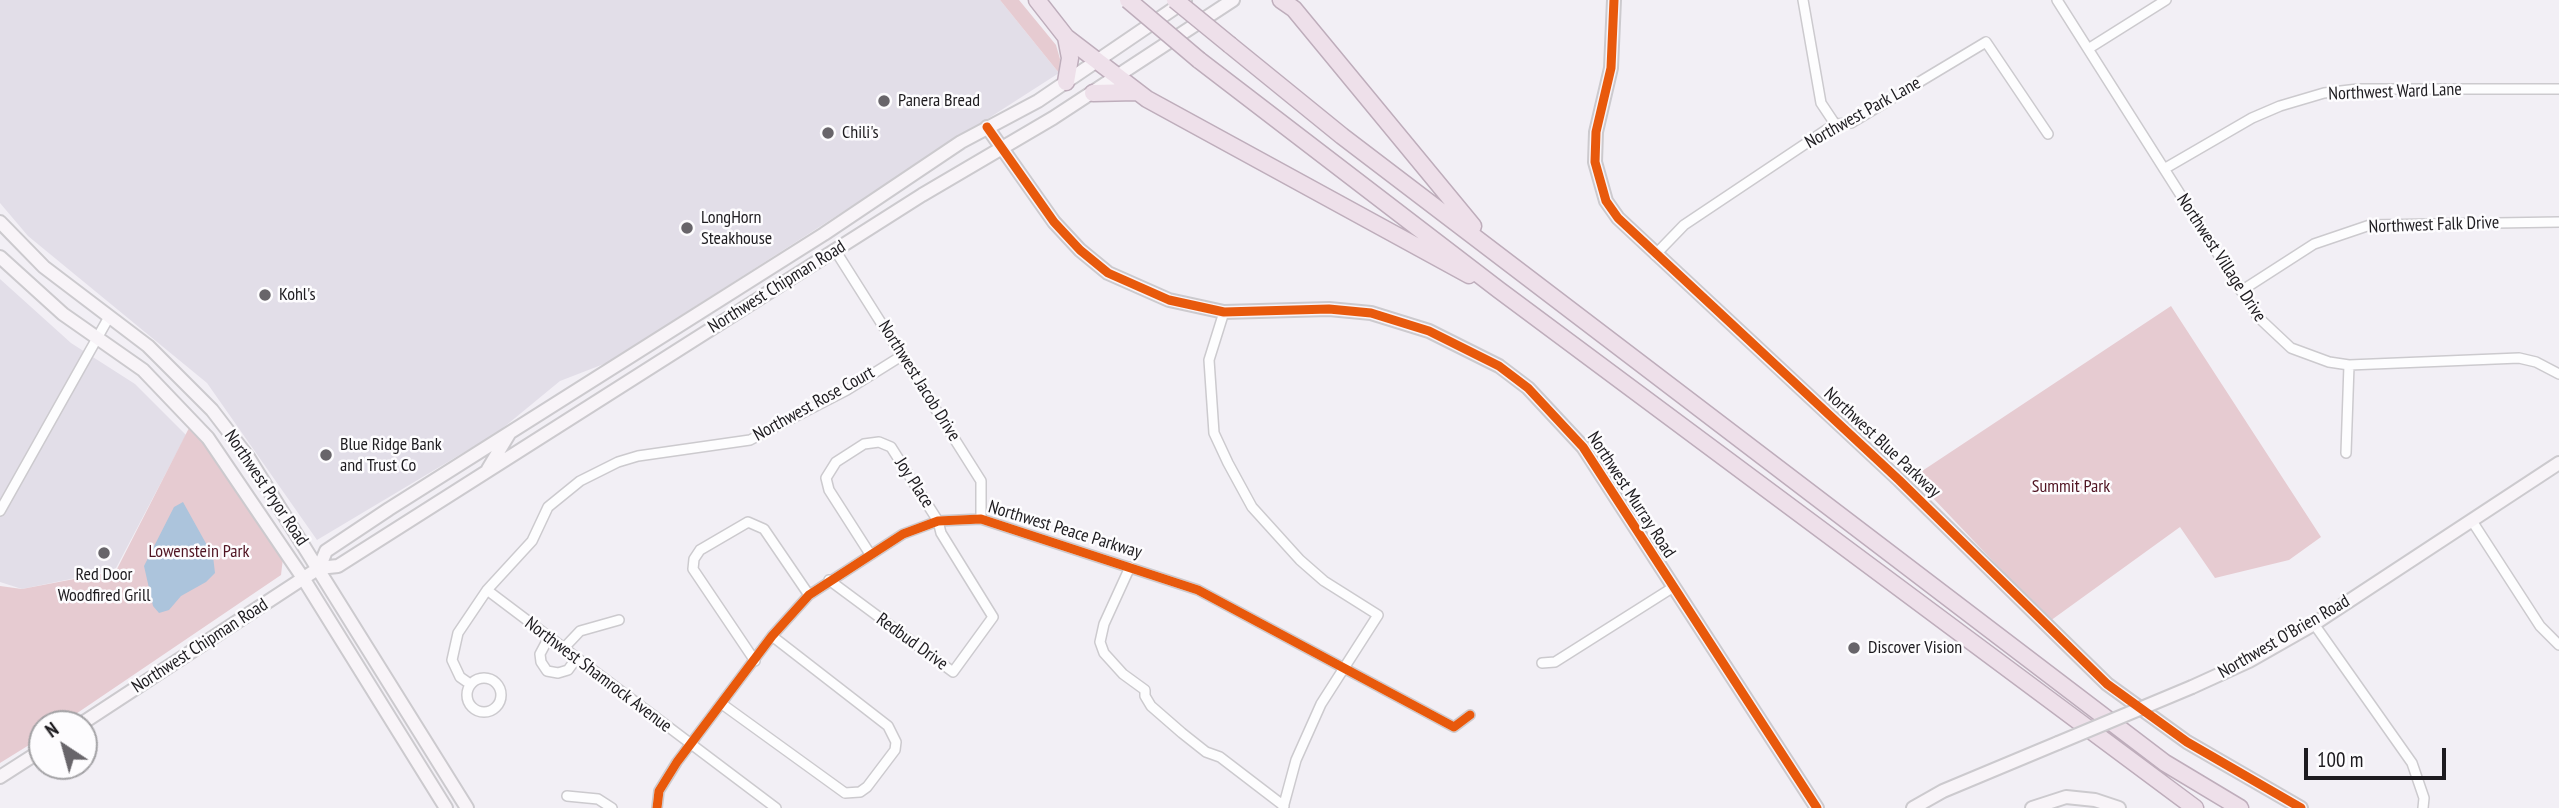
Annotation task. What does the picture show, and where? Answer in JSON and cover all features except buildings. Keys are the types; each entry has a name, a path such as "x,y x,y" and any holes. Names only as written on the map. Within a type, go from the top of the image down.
{"highway":[{"path":"1037,0 1066,37 1138,93 1405,242 1499,290"},
{"path":"1128,0 1199,60 1499,290 2194,808"},
{"path":"1175,0 1342,136 2165,763 2240,808"},
{"path":"1289,3 1495,251"},
{"path":"1066,37 1070,58 1066,82"},
{"path":"1093,93 1138,93"}],"main road":[{"name":"Northwest Chipman Road","path":"319,568 326,551 987,127 1038,101 1187,0"},
{"name":"Northwest Chipman Road","path":"98,713 319,568 338,566 1001,146 1093,93 1233,0"},
{"name":"Northwest Blue Parkway","path":"1612,4 1611,68 1596,132 1595,162 1606,201 1631,234 1895,476 2107,684 2186,742 2301,808"},
{"name":"Northwest Murray Road","path":"987,127 1054,222 1080,250 1108,273 1169,300 1224,312 1329,309 1371,313 1429,331 1500,366 1528,387 1583,447 1816,808"},
{"path":"835,250 837,236 854,214"},
{"name":"Northwest Pryor Road","path":"0,222 44,267 148,346 212,410 248,457 467,808"},
{"name":"Northwest Pryor Road","path":"0,257 24,281 95,337 143,370 208,438 303,579 446,808"},
{"path":"488,469 510,432"},
{"name":"Northwest O'Brien Road","path":"1913,808 1943,791 2249,661 2314,624 2559,463"},
{"path":"0,777 28,759"},
{"path":"2032,808 2066,797 2119,808"}],"street":[{"path":"1803,0 1821,103 1835,124"},
{"name":"Northwest Village Drive","path":"2057,0 2241,290 2268,329 2291,348 2329,362 2349,365 2519,358 2536,362 2559,374"},
{"path":"2088,49 2166,0"},
{"name":"Northwest Park Lane","path":"1655,255 1684,225 1835,124 1851,123 1986,42 2048,134"},
{"name":"Northwest Ward Lane","path":"2164,169 2252,118 2280,106 2324,93 2358,89 2559,89"},
{"name":"Northwest Falk Drive","path":"2241,290 2314,244 2370,225 2559,222"},
{"name":"Northwest Jacob Drive","path":"835,250 981,481 981,519"},
{"path":"1130,567 1104,624 1100,642 1104,653 1123,674 1145,690 1145,696 1151,706 1182,733 1206,752 1220,757 1284,807 1296,760 1321,704 1342,667 1378,615 1324,581 1300,560 1252,506 1228,463 1214,433 1209,360 1224,312"},
{"path":"0,511 95,337 109,317"},
{"name":"Northwest Rose Court","path":"470,684 460,677 452,660 458,633 487,590 532,541 548,508 580,481 618,462 638,456 750,440 847,390 903,355"},
{"path":"2346,453 2349,365"},
{"name":"Joy Place","path":"870,554 826,484 831,467 864,444 878,442 891,447 938,521"},
{"name":"Northwest Peace Parkway","path":"657,808 663,783 772,636 809,595 903,534 938,521 981,519 1198,590 1454,727 1470,715"},
{"name":"Redbud Drive","path":"829,580 953,672 993,617 941,533 938,521"},
{"path":"2472,521 2540,626 2559,645"},
{"path":"755,661 693,569 694,559 700,550 748,522 764,528 809,595"},
{"path":"1542,663 1555,663 1672,588"},
{"name":"Northwest Shamrock Avenue","path":"487,590 548,639 776,808"},
{"path":"564,649 580,631 620,620"},
{"path":"2314,624 2412,763 2424,798 2423,808"},
{"path":"722,704 845,793 860,792 867,786 895,750 897,742 888,726 772,636"},
{"path":"548,639 540,654 541,662 547,671 558,673 568,670 576,659"},
{"path":"567,796 598,799 612,808"}],"shaded area":[{"path":"0,0 1000,0 1059,73 609,362 560,381 498,432 317,540 207,383 28,236 0,203"},
{"path":"0,279 71,343 135,384 186,435 115,570 22,589 0,582"}],"green space":[{"path":"1000,0 1019,0 1056,45 1060,59 1059,73"},
{"name":"Summit Park","path":"2171,306 2321,537 2289,560 2215,578 2180,527 2050,621 1913,477"},
{"name":"Lowenstein Park","path":"190,426 212,453 283,558 281,575 82,710 28,710 28,746 0,763 0,586 22,589 116,571"}],"water":[{"path":"183,502 213,556 215,573 206,582 181,596 169,610 159,613 153,606 144,566 174,507"}],"cycle path":[{"path":"1614,0 1611,68 1596,132 1595,162 1606,201 1618,218 1899,480 2107,684 2187,742 2301,808"},
{"path":"987,127 1054,222 1080,250 1108,273 1169,300 1224,312 1329,309 1371,313 1429,331 1499,366 1528,388 1583,447 1817,808"},
{"path":"657,808 659,791 677,762 772,636 809,595 903,534 938,521 981,519 1198,590 1454,727 1470,715"}],"place":[{"name":"Panera Bread","path":"884,101"},
{"name":"Chili's","path":"828,133"},
{"name":"LongHorn Steakhouse","path":"687,228"},
{"name":"Kohl's","path":"265,295"},
{"name":"Blue Ridge Bank and Trust Co","path":"326,455"},
{"name":"Red Door Woodfired Grill","path":"104,553"},
{"name":"Discover Vision","path":"1854,648"}]}
